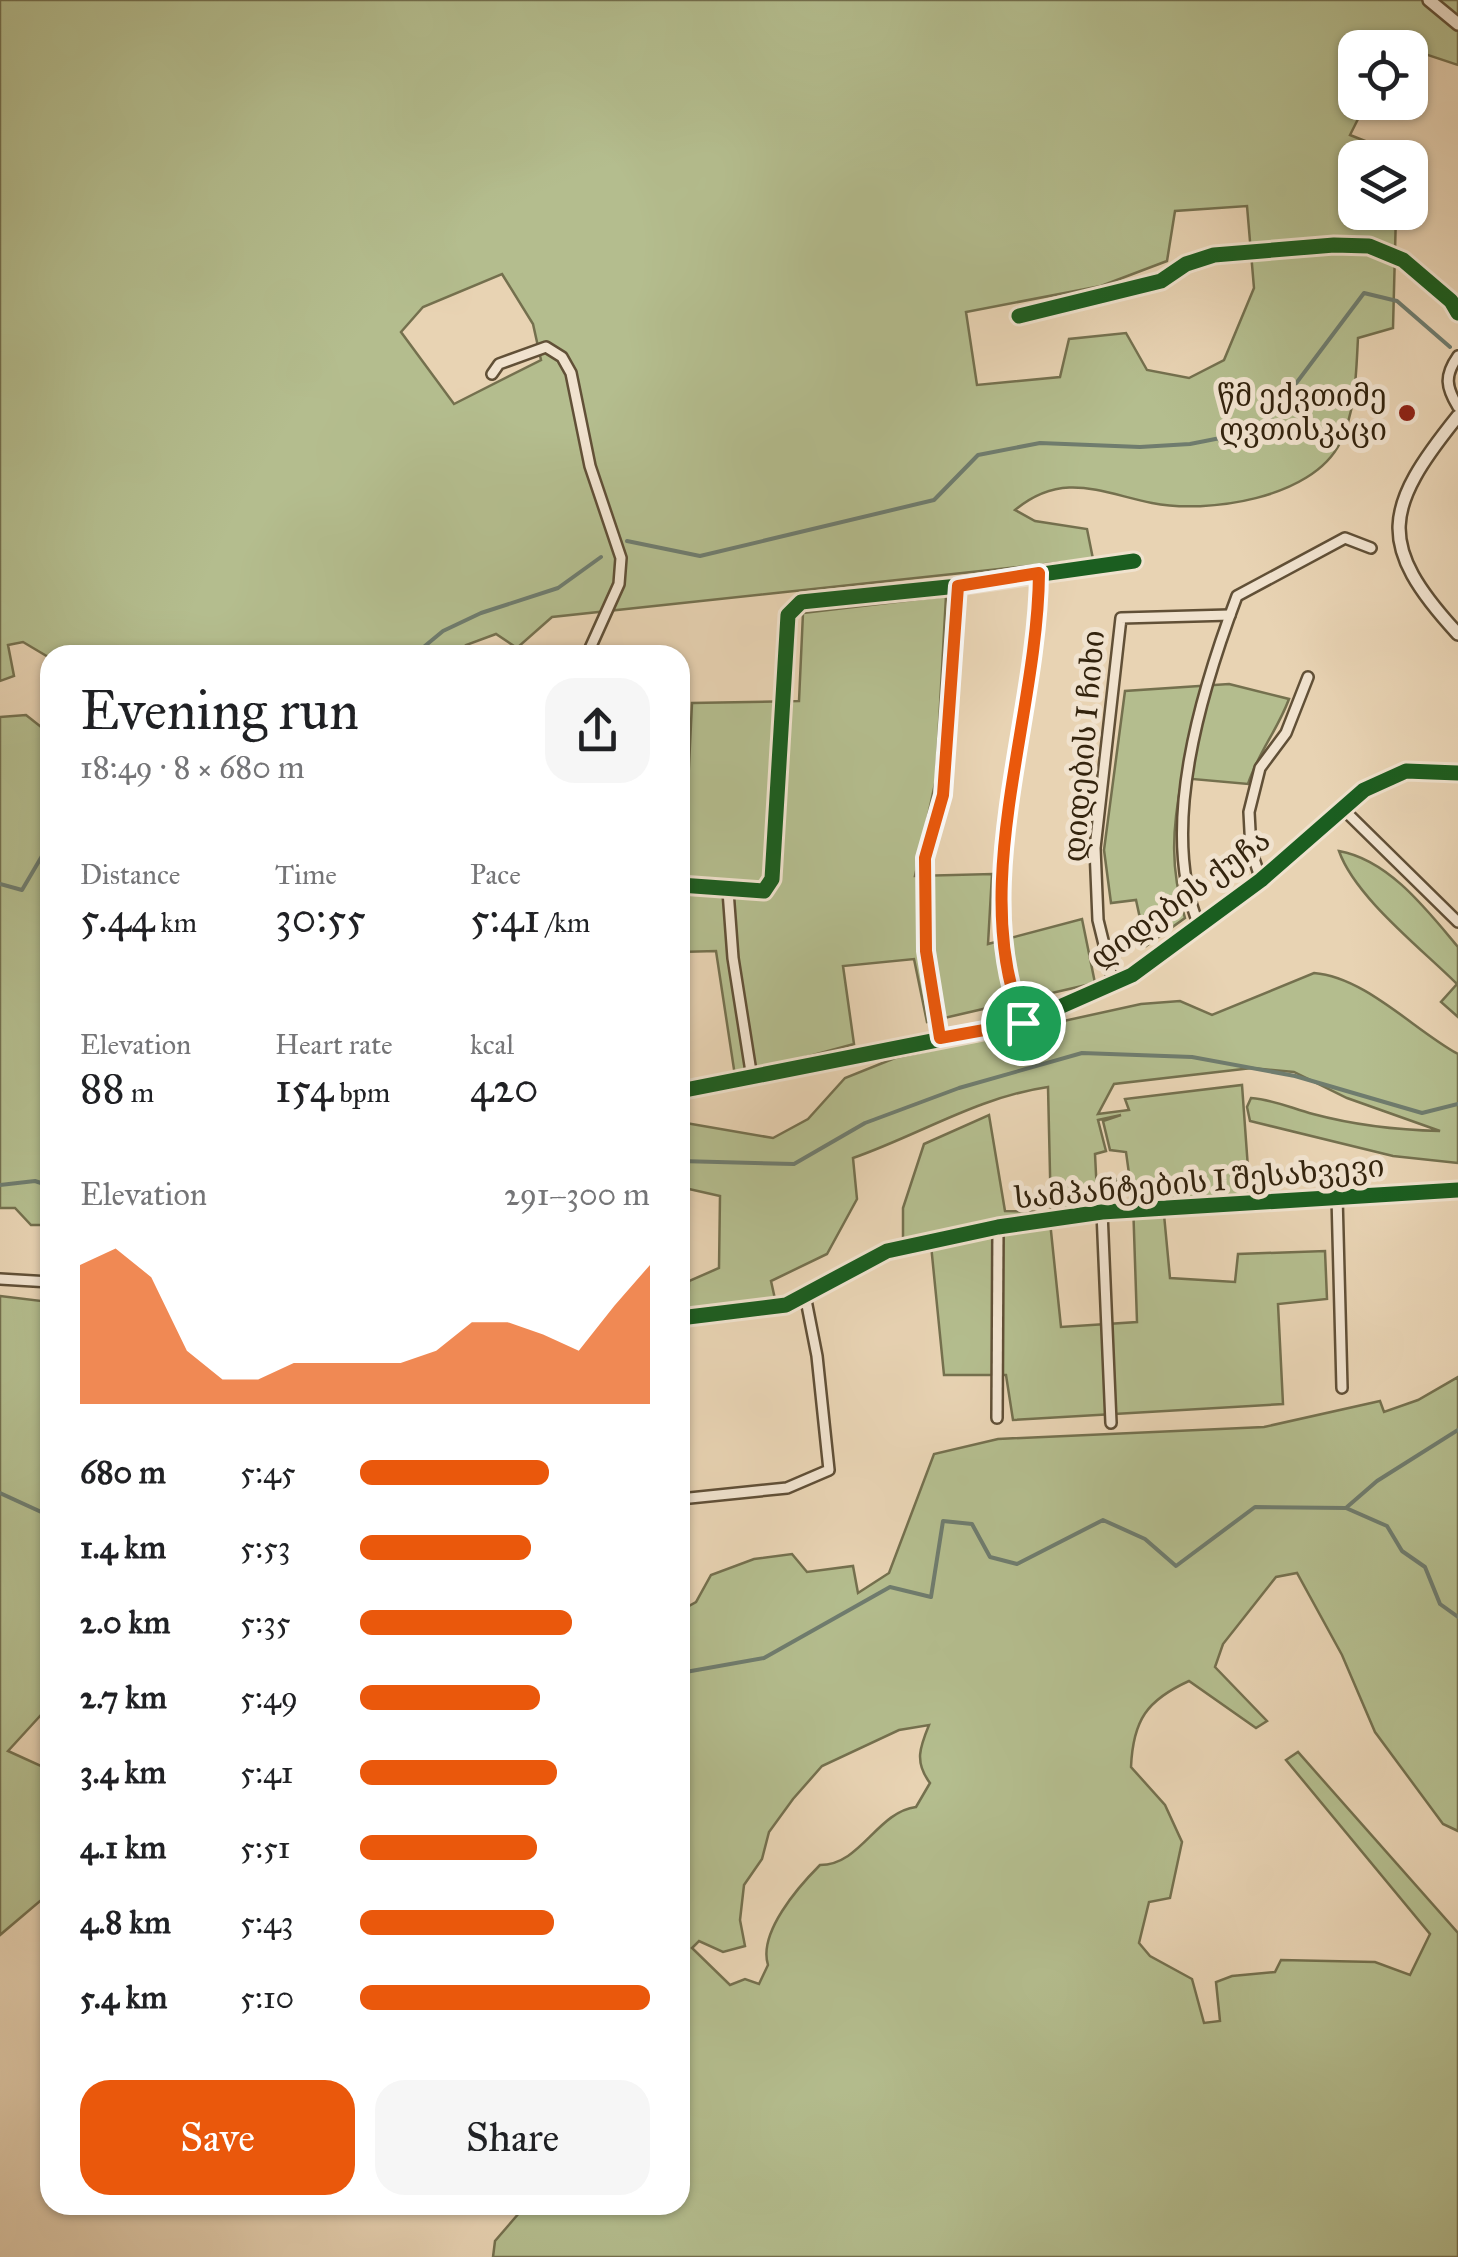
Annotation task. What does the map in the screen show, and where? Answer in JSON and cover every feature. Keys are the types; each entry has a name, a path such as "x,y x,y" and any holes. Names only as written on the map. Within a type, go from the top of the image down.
{"street":[{"path":"1429,0 1458,24"},
{"path":"1019,316 1161,281 1186,264 1214,255 1334,246 1368,246 1403,260 1458,312"},
{"path":"492,374 499,364 546,347 562,357 571,373 590,466 621,558 618,584 605,622 592,645"},
{"path":"1458,356 1447,375 1447,387 1458,407"},
{"path":"1458,416 1412,480 1399,509 1397,533 1419,592 1458,634"},
{"path":"1199,924 1186,895 1180,832 1196,740 1237,596 1345,538 1371,548"},
{"path":"690,886 764,891 772,880 788,616 800,602 958,586 1134,561"},
{"path":"1023,1023 1008,986 999,920 1038,632 1039,573"},
{"path":"940,1038 926,951 925,858 943,795 958,586"},
{"name":"დიდების I ჩიხი","path":"1114,985 1098,920 1096,848 1121,618 1230,615"},
{"path":"1261,880 1252,850 1250,812 1260,768 1286,732 1308,676"},
{"name":"დიდების ქუჩა","path":"690,1089 1023,1023 1114,985 1261,880 1341,807 1372,785 1406,771 1458,773"},
{"path":"1341,807 1458,922"},
{"path":"728,891 733,958 752,1078"},
{"name":"სამპანტების I შესახვევი","path":"690,1317 786,1305 888,1251 998,1228 1102,1212 1458,1190"},
{"path":"1337,1196 1342,1388"},
{"path":"1102,1212 1111,1423"},
{"path":"997,1418 998,1228"},
{"path":"0,1278 40,1281"},
{"path":"690,1498 787,1488 830,1470 817,1356 804,1294"}],"green space":[{"path":"0,0 1458,0 1458,65 1428,55 1428,30 1338,30 1338,120 1358,120 1350,135 1363,140 1338,140 1338,230 1396,230 1393,328 1358,338 1352,405 1340,443 1326,462 1306,478 1282,489 1228,504 1200,506 1152,503 1081,488 1049,491 1015,510 1035,521 1087,529 1093,559 552,617 520,645 512,645 496,634 466,645 40,645 40,652 23,642 8,645 14,676 0,681","holes":["1247,206 1254,288 1224,360 1189,378 1147,370 1126,333 1069,339 1060,377 977,385 966,312 1101,286 1167,261 1175,211","502,274 533,324 541,360 454,404 401,332 423,307"]},
{"path":"946,596 936,779 915,876 992,874 988,944 1082,919 1095,983 927,1022 914,959 843,966 854,1044 735,1076 716,951 690,952 692,703 799,701 803,613"},
{"path":"1229,684 1289,699 1248,784 1182,778 1174,849 1185,918 1146,946 1136,900 1111,903 1104,850 1125,691"},
{"path":"26,715 40,726 40,1225 31,1225 15,1208 0,1208 0,717"},
{"path":"1339,851 1357,856 1390,876 1458,947 1458,1017 1441,1002 1457,984 1374,904"},
{"path":"1314,973 1352,984 1370,994 1458,1054 1458,1163 1393,1156 1250,1121 1247,1107 1251,1098 1360,1124 1440,1131 1347,1098 1294,1072 1252,1068 1114,1084 1098,1114 1129,1110 1125,1099 1242,1085 1250,1196 1163,1204 1170,1278 1235,1282 1238,1254 1325,1251 1327,1299 1278,1304 1283,1404 1013,1420 1006,1375 944,1375 931,1245 903,1252 903,1208 924,1144 989,1115 1005,1211 1049,1212 1061,1327 1137,1322 1133,1202 1126,1152 1110,1150 1103,1121 1121,1115 1098,1120 1106,1151 1095,1154 1097,1194 1105,1194 1109,1203 1118,1192 1117,1179 1123,1179 1123,1206 1051,1216 1048,1087 997,1099 853,1158 857,1199 827,1254 771,1281 777,1308 690,1325 690,1281 719,1268 720,1196 690,1189 690,1124 773,1138 808,1119 845,1078 895,1058 1141,1004 1180,1001 1212,1015"},
{"path":"0,1296 40,1301 40,1716 8,1751 40,1765 40,1901 0,1935"},
{"path":"1458,1377 1458,1831 1443,1824 1375,1732 1342,1655 1297,1573 1276,1577 1223,1644 1215,1667 1267,1721 1256,1728 1189,1681 1153,1704 1139,1724 1131,1767 1165,1805 1182,1842 1170,1898 1149,1902 1139,1943 1150,1956 1192,1979 1204,2023 1220,2021 1216,1982 1232,1976 1275,1972 1281,1960 1375,1962 1410,1975 1430,1934 1286,1760 1298,1752 1458,1933 1458,2257 493,2257 495,2241 517,2215 690,2215 690,1605 696,1602 711,1575 754,1559 792,1554 807,1572 853,1566 858,1593 889,1573 934,1454 998,1439 1264,1427 1380,1401 1384,1412 1418,1400","holes":["929,1725 920,1761 930,1783 916,1807 890,1818 847,1857 820,1865 774,1925 766,1952 768,1965 759,1984 745,1979 730,1985 692,1948 699,1941 723,1952 745,1946 740,1920 744,1885 762,1859 769,1832 793,1799 822,1766 899,1730"]}],"waterway":[{"path":"627,541 700,556 934,500 978,455 1040,443 1140,447 1190,444 1261,430 1364,293 1397,301 1450,347"},
{"path":"426,645 443,631 481,613 558,588 601,557"},
{"path":"0,884 22,890 40,859"},
{"path":"690,1161 794,1164 865,1123 959,1088 1082,1053 1192,1057 1295,1076 1422,1113 1458,1104"},
{"path":"0,1185 40,1183"},
{"path":"1347,1507 1377,1481 1458,1430"},
{"path":"0,1493 40,1511"},
{"path":"690,1671 764,1658 890,1587 931,1597 943,1521 972,1524 990,1557 1017,1564 1103,1520 1145,1539 1176,1566 1255,1507 1346,1508 1387,1526 1402,1551 1425,1567 1440,1604 1458,1617"}],"cycle path":[{"path":"1019,316 1161,281 1186,264 1214,255 1334,245 1369,246 1403,260 1451,301 1458,313"},
{"path":"690,886 764,891 772,879 788,615 801,602 958,586 1134,561"},
{"path":"690,1089 1023,1023 1132,975 1261,880 1364,790 1406,771 1458,773"},
{"path":"690,1317 786,1305 887,1251 998,1227 1102,1212 1458,1190"}],"place":[{"name":"წმ ექვთიმე ღვთისკაცი","path":"1407,413"}],"route":[{"path":"1039,573 1038,632 999,920 1008,986 1023,1023 940,1038 926,951 925,858 943,795 958,586 1039,573"}]}
